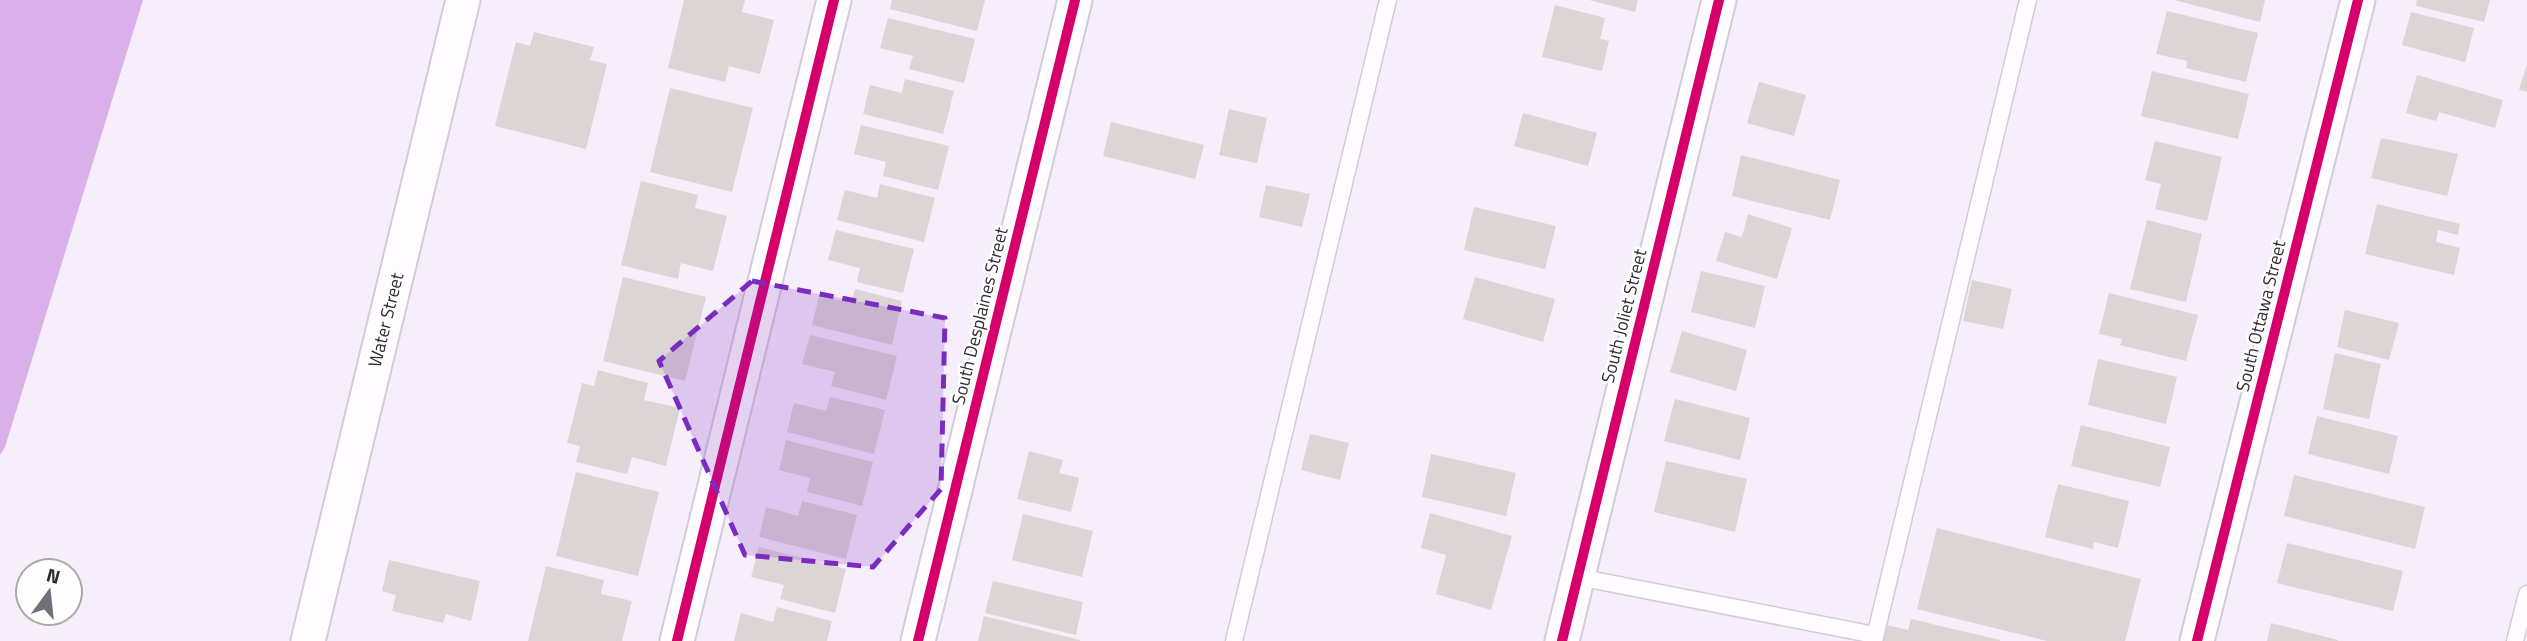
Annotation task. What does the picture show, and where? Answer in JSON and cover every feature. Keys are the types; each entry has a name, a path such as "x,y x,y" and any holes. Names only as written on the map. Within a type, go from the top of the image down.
{"street":[{"name":"Water Street","path":"308,641 463,0"},
{"path":"677,641 834,0"},
{"name":"South Desplaines Street","path":"918,641 1075,0"},
{"name":"South Joliet Street","path":"1562,641 1719,0"},
{"name":"South Ottawa Street","path":"2197,641 2358,0"}],"lane":[{"path":"1234,641 1388,0"},
{"path":"1578,576 1875,638 2028,0"},
{"path":"2515,641 2527,594"}],"highlighted area":[{"path":"752,281 945,318 941,489 873,567 745,555 659,361"}],"shaded area":[{"path":"0,0 143,0 5,447 0,455"}],"building":[{"path":"684,0 745,0 742,12 774,20 760,74 729,66 725,82 668,68"},
{"path":"892,0 985,0 977,31 890,9"},
{"path":"1589,0 1638,0 1635,12"},
{"path":"2174,0 2265,0 2260,22"},
{"path":"2417,0 2490,0 2484,22 2416,6"},
{"path":"1555,5 1605,18 1600,39 1609,41 1602,71 1542,57"},
{"path":"2167,11 2258,33 2246,82 2186,68 2187,61 2156,54"},
{"path":"2411,12 2474,28 2465,62 2402,45"},
{"path":"888,18 975,39 964,83 909,69 913,56 880,48"},
{"path":"534,32 594,47 590,60 607,64 586,149 495,126 516,42 530,46"},
{"path":"2527,64 2527,92 2519,90"},
{"path":"2152,71 2249,94 2238,139 2141,116"},
{"path":"2417,75 2503,100 2495,128 2439,112 2436,121 2406,113"},
{"path":"905,79 954,91 943,134 863,114 870,85 902,93"},
{"path":"1759,82 1806,95 1794,136 1747,123"},
{"path":"670,88 753,108 732,192 650,172"},
{"path":"1229,109 1267,118 1257,163 1219,155"},
{"path":"1523,113 1597,133 1588,166 1514,146"},
{"path":"1111,122 1204,145 1195,179 1103,156"},
{"path":"861,125 949,146 938,190 883,176 886,162 854,154"},
{"path":"2381,138 2458,154 2447,196 2371,178"},
{"path":"2155,141 2222,157 2207,221 2155,209 2161,184 2145,180"},
{"path":"1741,155 1840,180 1830,220 1732,196"},
{"path":"641,181 698,195 695,208 727,216 713,271 681,263 678,279 621,265"},
{"path":"880,184 935,198 924,242 837,220 845,190 877,198"},
{"path":"1266,185 1310,194 1302,227 1259,217"},
{"path":"2377,204 2460,224 2458,235 2438,230 2436,242 2460,248 2454,275 2365,254"},
{"path":"1474,207 1556,226 1545,269 1464,250"},
{"path":"1748,214 1792,228 1777,279 1716,261 1725,232 1742,237"},
{"path":"2147,220 2202,234 2186,302 2130,289"},
{"path":"836,230 914,249 903,293 857,282 860,268 828,260"},
{"path":"1701,271 1765,286 1755,328 1691,312"},
{"path":"623,277 706,297 685,381 603,361"},
{"path":"1475,277 1555,299 1543,342 1463,319"},
{"path":"1972,280 2012,289 2003,329 1963,321"},
{"path":"855,289 902,301 892,345 812,325 819,296 851,303"},
{"path":"2109,293 2198,315 2186,361 2120,345 2122,339 2099,334"},
{"path":"2345,310 2399,323 2389,360 2337,347"},
{"path":"1682,331 1747,350 1736,391 1670,372"},
{"path":"810,335 897,356 886,400 831,386 835,372 802,364"},
{"path":"2335,353 2381,364 2369,419 2323,409"},
{"path":"2098,359 2177,377 2166,424 2088,405"},
{"path":"598,370 648,383 644,400 680,408 666,466 632,457 627,474 576,462 580,446 567,443 582,383 594,386"},
{"path":"830,397 885,410 874,454 787,432 794,403 826,411"},
{"path":"1675,399 1750,418 1740,460 1664,441"},
{"path":"2317,416 2398,436 2389,474 2308,454"},
{"path":"2081,425 2170,447 2160,487 2071,466"},
{"path":"1310,434 1349,443 1340,480 1301,470"},
{"path":"786,440 873,462 862,506 807,492 810,478 779,470"},
{"path":"1029,451 1063,460 1059,473 1079,478 1071,512 1017,499"},
{"path":"1431,454 1516,473 1506,516 1422,497"},
{"path":"1666,461 1747,479 1735,532 1654,512"},
{"path":"576,472 659,492 638,576 556,556"},
{"path":"2294,475 2425,507 2415,549 2284,516"},
{"path":"2058,484 2129,501 2118,548 2094,542 2093,549 2045,537"},
{"path":"802,501 857,515 846,559 759,537 766,507 798,516"},
{"path":"1430,513 1512,536 1491,610 1436,594 1446,555 1421,548"},
{"path":"1023,514 1093,531 1082,577 1012,560"},
{"path":"1937,528 2141,579 2125,641 2047,641 1917,609"},
{"path":"2287,543 2403,571 2393,611 2277,583"},
{"path":"759,547 846,569 835,613 780,599 784,585 751,577"},
{"path":"389,560 480,581 471,621 446,614 443,623 392,611 396,595 382,591"},
{"path":"546,566 604,580 601,594 632,601 622,641 528,641"},
{"path":"993,581 1083,602 1076,635 985,613"},
{"path":"777,607 832,621 827,641 734,641 741,613 773,622"},
{"path":"984,616 1080,640 1080,641 978,641"},
{"path":"1911,619 2000,641 1883,641 1886,625 1908,630"},
{"path":"2271,623 2338,640 2338,641 2267,641"}],"cycle path":[{"path":"677,641 834,0"},
{"path":"918,641 1075,0"},
{"path":"1562,641 1719,0"},
{"path":"2197,641 2358,0"}]}
